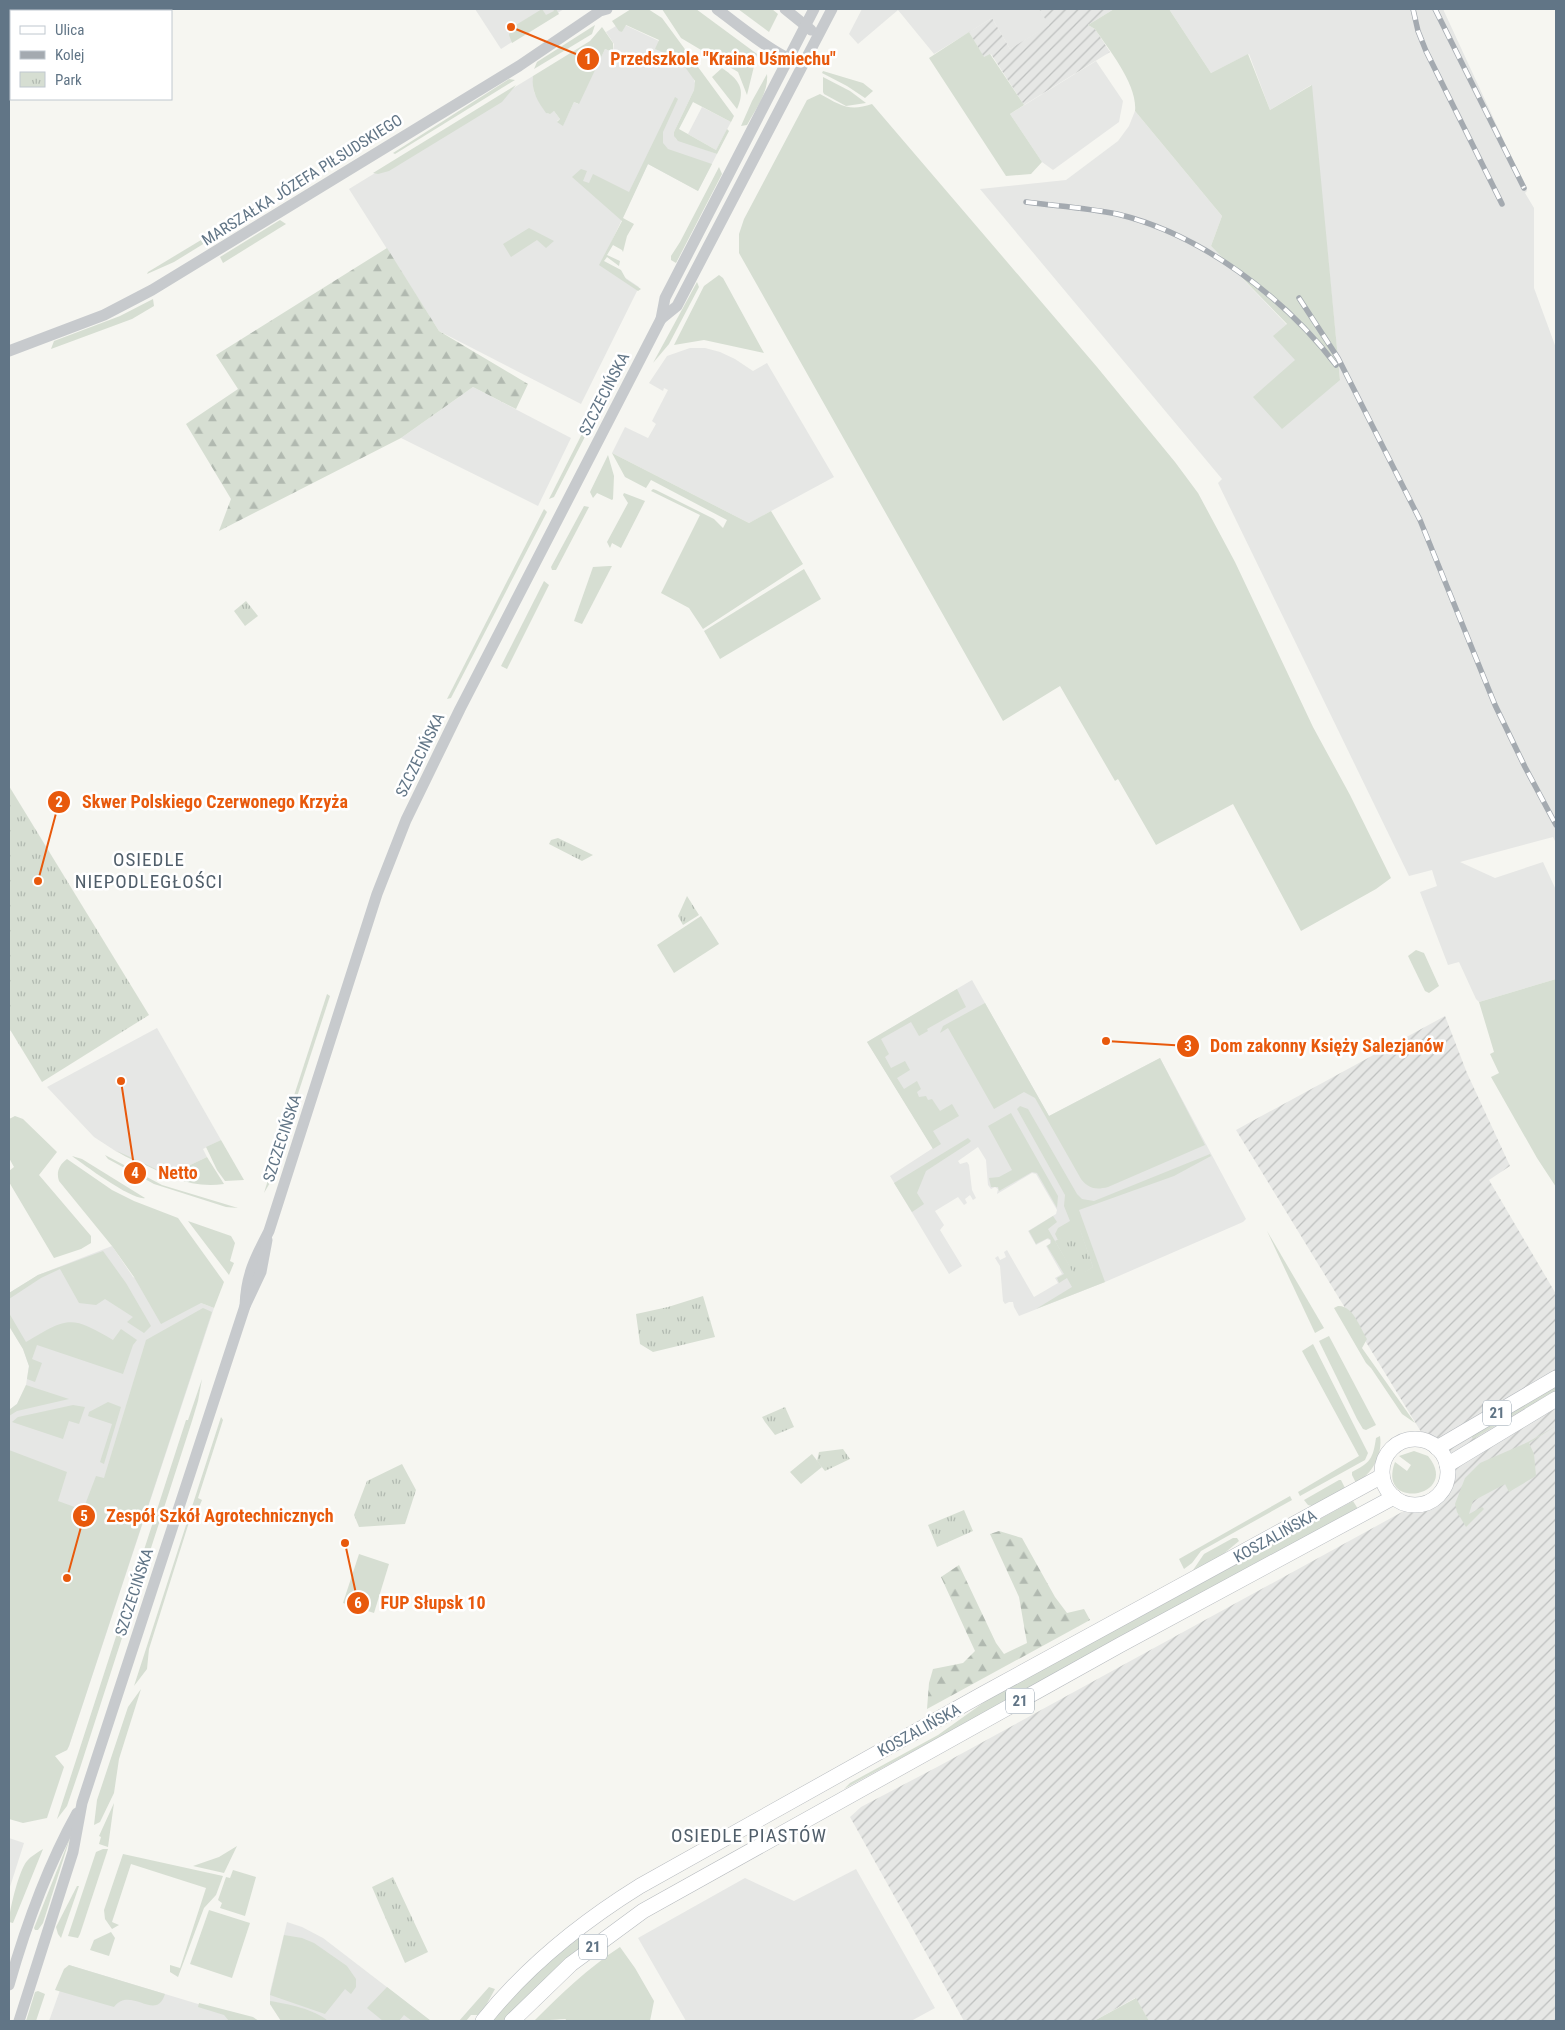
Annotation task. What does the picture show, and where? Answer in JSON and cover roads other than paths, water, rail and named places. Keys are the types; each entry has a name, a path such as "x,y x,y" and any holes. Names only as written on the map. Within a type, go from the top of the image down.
{"main road":[{"name":"21","path":"1437,1448 1556,1378"},
{"name":"21","path":"1447,1465 1556,1399"},
{"path":"1405,1440 1428,1441 1444,1455 1447,1465 1448,1476 1444,1486 1430,1501 1411,1504 1394,1497 1386,1487 1382,1476 1385,1457 1397,1444 1405,1440"},
{"name":"KOSZALIŃSKA","path":"483,2021 521,1979 565,1940 606,1908 640,1886 973,1700 1382,1476"},
{"name":"KOSZALIŃSKA","path":"512,2021 571,1964 643,1911 1120,1645 1394,1497"}],"street":[{"path":"717,9 788,59 805,62"},
{"path":"785,9 819,35"},
{"name":"SZCZECIŃSKA","path":"20,2021 74,1852 82,1803 245,1306 261,1272 269,1231 377,894 406,820 469,691 661,319 665,298 814,9"},
{"name":"SZCZECIŃSKA","path":"661,319 677,306 832,9"},
{"name":"MARSZAŁKA JÓZEFA PIŁSUDSKIEGO","path":"9,351 104,315 152,290 519,66 603,10"},
{"name":"SZCZECIŃSKA","path":"9,1985 23,1937 58,1848 82,1803"}],"railway":[{"path":"1413,9 1418,31 1426,51 1502,204"},
{"path":"1435,9 1524,188"},
{"path":"1026,202 1117,214 1148,223 1179,236 1209,253 1266,293 1292,316 1336,365"},
{"path":"1299,298 1338,358 1420,520 1495,705 1556,825"}],"place":[{"name":"Przedszkole \"Kraina Uśmiechu\"","path":"511,27"},
{"name":"Skwer Polskiego Czerwonego Krzyża","path":"38,881"},
{"name":"Dom zakonny Księży Salezjanów","path":"1106,1041"},
{"name":"Netto","path":"121,1081"},
{"name":"FUP Słupsk 10","path":"345,1543"},
{"name":"Zespół Szkół Agrotechnicznych","path":"67,1578"}],"district":[{"name":"OSIEDLE NIEPODLEGŁOŚCI","path":"149,870"},
{"name":"OSIEDLE PIASTÓW","path":"749,1835"}]}
